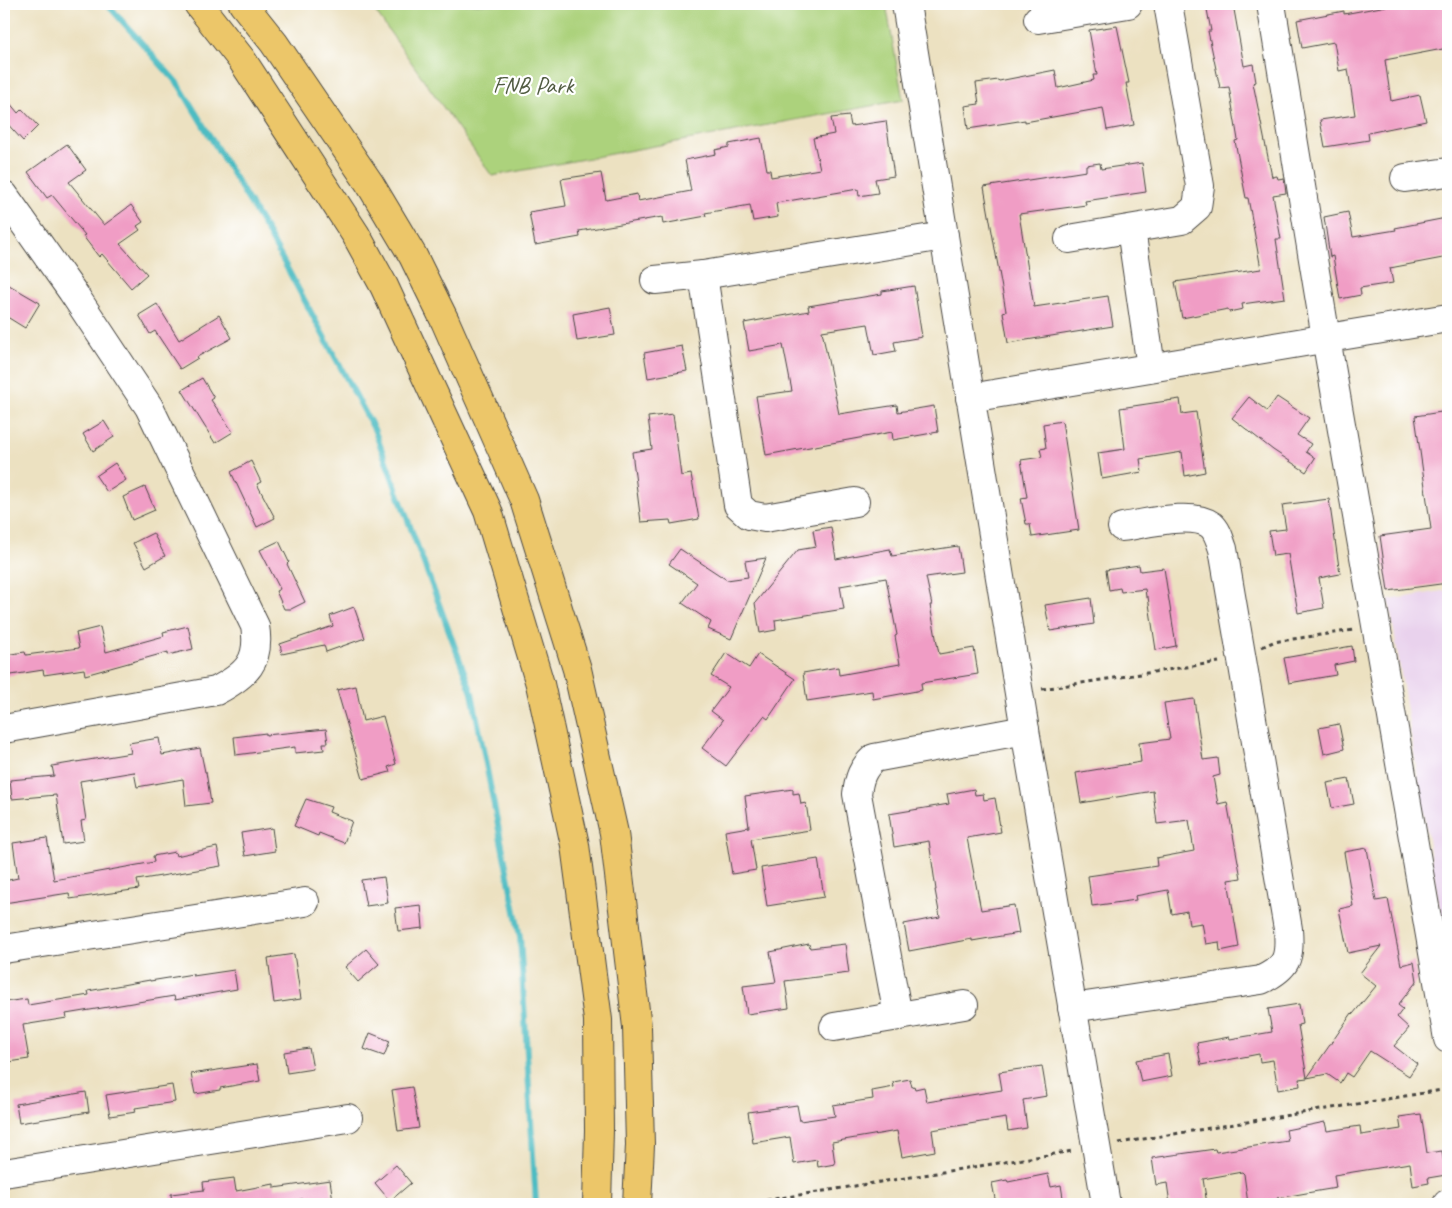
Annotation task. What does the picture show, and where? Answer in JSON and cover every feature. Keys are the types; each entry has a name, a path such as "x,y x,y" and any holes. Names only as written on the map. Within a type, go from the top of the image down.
{"main road":[{"path":"198,4 242,60 356,235 384,286 488,511 540,684 575,845 598,1020 599,1130 597,1204"},
{"path":"243,4 274,43 364,176 413,256 445,321 524,500 577,670 614,833 637,1027 640,1145 637,1204"}],"street":[{"path":"906,4 1025,730 1106,1204"},
{"path":"1038,19 1128,4"},
{"path":"1069,239 1182,220 1197,207 1200,186 1168,4"},
{"path":"1271,4 1326,338 1448,1039"},
{"path":"1405,178 1448,172"},
{"path":"4,195 72,290 149,407 255,626 258,643 251,665 235,681 216,691 4,729"},
{"path":"1130,229 1152,367"},
{"path":"655,280 703,275 944,236"},
{"path":"703,275 738,505 749,515 765,518 855,502"},
{"path":"970,398 1448,318"},
{"path":"1072,1008 1261,980 1276,973 1286,962 1290,948 1223,549 1219,536 1211,526 1199,520 1185,519 1122,527"},
{"path":"898,1016 857,794 859,778 865,767 874,758 1025,730"},
{"path":"4,949 305,902"},
{"path":"834,1027 964,1005"},
{"path":"4,1172 348,1118"}],"path":[{"path":"1019,692 1223,661 1273,642 1377,627"},
{"path":"743,1204 1448,1089"}],"shaded area":[{"path":"1448,590 1448,960 1389,600"}],"green space":[{"name":"FNB Park","path":"370,4 886,4 903,100 492,176"}],"building":[{"path":"1206,4 1233,4 1244,66 1253,64 1256,82 1253,83 1272,177 1284,178 1286,193 1273,195 1281,239 1276,239 1285,298 1242,304 1243,309 1229,312 1228,309 1182,318 1175,282 1261,269 1235,141 1238,140 1229,87 1220,88 1208,31 1211,31"},
{"path":"1397,4 1448,4 1448,24 1446,25 1448,48 1385,60 1391,101 1420,95 1426,121 1368,133 1369,140 1325,147 1320,120 1355,115 1348,69 1339,71 1334,42 1302,48 1297,20 1344,11 1344,14"},
{"path":"1117,26 1129,83 1126,83 1134,125 1107,130 1103,108 1025,122 1025,120 968,129 965,106 979,104 976,83 999,81 1055,70 1058,88 1094,80 1093,75 1097,75 1089,30"},
{"path":"4,96 18,113 22,109 38,126 23,141 4,120"},
{"path":"849,116 851,126 886,121 894,176 875,179 878,193 859,196 858,189 776,203 778,217 753,221 750,205 705,213 706,216 663,224 662,217 579,231 580,237 535,245 529,212 566,206 561,179 601,173 606,200 637,194 638,201 691,191 685,160 716,154 715,150 729,147 729,144 761,138 767,170 770,170 771,177 820,169 813,138 834,134 831,118"},
{"path":"67,144 86,170 69,182 104,225 131,205 143,222 137,226 140,230 120,244 147,274 131,288 102,254 99,257 83,236 85,235 52,195 47,198 28,172"},
{"path":"1100,163 1101,169 1142,163 1146,192 1085,201 1086,205 1019,214 1034,307 1108,296 1113,326 1008,343 1003,312 1006,311 984,187 1086,171 1086,165"},
{"path":"1348,212 1353,237 1396,230 1395,228 1446,218 1448,257 1390,268 1393,283 1360,288 1361,295 1340,299 1333,256 1330,257 1324,217"},
{"path":"4,282 40,303 25,328 4,315"},
{"path":"914,286 922,337 894,342 896,351 874,355 868,324 822,331 839,414 897,405 898,412 934,406 938,432 893,440 892,432 766,455 756,396 792,391 783,345 749,351 744,323 809,311 808,306 882,294 882,291"},
{"path":"157,304 179,340 219,315 232,338 197,357 180,369 155,331 150,334 139,315"},
{"path":"610,307 615,335 577,341 573,314"},
{"path":"682,346 687,371 648,378 644,353"},
{"path":"202,378 214,398 211,400 233,432 215,443 182,390"},
{"path":"1249,397 1267,411 1277,397 1309,418 1297,435 1311,444 1306,452 1315,458 1306,472 1273,450 1232,418"},
{"path":"1180,399 1182,414 1196,412 1205,472 1185,476 1182,452 1140,459 1142,472 1102,479 1098,453 1125,449 1120,408"},
{"path":"1448,411 1448,583 1388,591 1380,536 1431,529 1415,416"},
{"path":"673,414 681,476 691,474 699,519 671,524 670,520 641,522 632,452 652,449 648,417"},
{"path":"104,421 114,437 93,451 83,434"},
{"path":"1062,421 1079,530 1032,537 1030,524 1026,524 1021,498 1027,497 1021,460 1042,457 1040,449 1046,448 1043,424"},
{"path":"251,461 261,482 257,484 275,518 257,527 231,472"},
{"path":"115,463 126,480 107,492 96,476"},
{"path":"145,487 155,510 132,520 123,497"},
{"path":"1329,499 1340,574 1319,578 1324,608 1298,613 1288,554 1273,556 1269,531 1286,529 1282,505"},
{"path":"831,527 836,559 890,549 892,556 958,546 962,572 926,577 932,605 930,605 939,654 974,648 978,674 921,683 922,690 873,699 872,691 807,701 803,673 838,667 839,675 900,664 895,636 897,635 886,578 840,586 844,609 775,620 776,630 760,633 755,603 798,550 816,547 813,530"},
{"path":"153,533 165,556 146,567 133,543"},
{"path":"279,541 289,562 287,564 305,602 291,609 284,609 276,591 280,589 260,550"},
{"path":"680,549 727,580 748,577 745,561 766,558 731,639 708,629 711,622 682,603 697,583 669,564"},
{"path":"1139,565 1140,571 1164,568 1176,646 1156,650 1148,597 1146,597 1145,589 1121,592 1120,588 1109,590 1106,570"},
{"path":"1091,598 1094,624 1050,631 1045,605"},
{"path":"354,607 365,638 326,652 324,645 282,654 280,644 333,626 330,616"},
{"path":"188,626 193,649 168,655 168,652 85,675 84,669 44,675 43,670 5,676 4,655 25,652 26,655 79,648 76,633 100,627 106,652 164,636 163,632"},
{"path":"1352,646 1354,661 1334,665 1336,675 1289,683 1284,658"},
{"path":"726,653 749,668 758,654 795,679 768,719 764,716 726,766 702,748 723,720 711,711 729,687 711,676"},
{"path":"356,686 363,721 383,716 396,764 388,767 390,772 363,779 337,690"},
{"path":"1194,699 1203,760 1218,758 1220,775 1213,777 1218,804 1227,802 1241,878 1228,880 1239,947 1220,951 1219,942 1206,944 1202,923 1189,925 1187,911 1172,914 1168,890 1135,896 1136,900 1092,906 1088,876 1157,866 1156,858 1194,851 1189,820 1157,824 1153,791 1081,803 1076,773 1141,762 1139,743 1170,739 1164,703"},
{"path":"1339,724 1344,749 1324,754 1319,728"},
{"path":"326,729 328,743 323,743 324,750 295,753 295,747 236,755 234,737"},
{"path":"159,738 162,755 200,748 211,803 186,806 183,779 137,787 134,772 80,781 86,820 81,821 84,841 63,844 56,795 12,799 10,780 54,776 52,766 131,753 129,743"},
{"path":"1349,779 1354,804 1332,808 1327,783"},
{"path":"793,789 793,794 799,793 801,804 806,803 810,830 751,839 756,870 732,874 725,831 749,827 745,796"},
{"path":"974,789 975,795 983,794 984,800 995,798 1001,832 967,838 981,910 1014,905 1019,933 972,941 972,939 909,951 904,924 940,917 929,841 894,847 889,814 949,804 947,794"},
{"path":"306,799 331,807 329,812 352,821 344,843 319,833 318,836 294,826"},
{"path":"272,828 275,851 245,856 241,833"},
{"path":"47,838 54,880 154,862 153,856 175,852 176,856 217,847 221,866 137,880 139,889 70,899 69,893 4,903 4,881 18,878 13,843"},
{"path":"1367,848 1376,901 1388,899 1401,965 1414,962 1417,981 1398,1005 1403,1009 1397,1017 1409,1028 1394,1046 1417,1064 1409,1076 1370,1051 1352,1077 1346,1073 1340,1083 1327,1074 1307,1078 1352,1013 1376,986 1360,973 1381,946 1348,953 1339,909 1353,906 1344,852"},
{"path":"818,859 824,897 767,906 761,868"},
{"path":"384,877 388,903 366,906 361,880"},
{"path":"421,905 423,928 398,931 395,908"},
{"path":"809,944 810,948 845,944 849,973 785,981 789,1008 747,1014 743,986 776,982 770,952"},
{"path":"366,949 379,964 358,982 345,967"},
{"path":"294,954 301,999 274,1003 268,958"},
{"path":"234,970 237,989 175,1000 174,996 66,1014 67,1018 23,1025 29,1059 9,1062 4,1034 4,1002 27,999 28,1005 89,995 88,991 150,980"},
{"path":"1299,1004 1302,1024 1298,1025 1307,1078 1299,1079 1300,1086 1278,1090 1273,1060 1260,1062 1259,1054 1201,1065 1197,1043 1272,1032 1268,1009"},
{"path":"370,1033 390,1041 384,1056 364,1049"},
{"path":"309,1048 313,1069 287,1073 284,1052"},
{"path":"1168,1054 1172,1076 1141,1082 1136,1060"},
{"path":"257,1064 260,1081 195,1094 191,1074"},
{"path":"1042,1066 1047,1096 1023,1100 1027,1128 1008,1131 1006,1118 932,1130 935,1151 902,1157 897,1131 832,1142 835,1164 818,1167 817,1160 794,1164 790,1137 753,1143 748,1112 797,1105 800,1121 835,1116 833,1105 873,1099 872,1091 894,1087 893,1082 910,1079 912,1087 914,1086 915,1089 924,1087 927,1102 1002,1090 999,1072"},
{"path":"172,1085 175,1102 135,1108 136,1112 110,1116 106,1095"},
{"path":"412,1087 419,1128 398,1131 392,1090"},
{"path":"86,1092 89,1112 19,1123 16,1104"},
{"path":"1421,1114 1427,1153 1442,1151 1446,1175 1428,1178 1429,1183 1413,1186 1410,1163 1334,1175 1336,1188 1277,1198 1278,1203 1269,1204 1248,1204 1244,1174 1242,1172 1203,1179 1207,1204 1170,1204 1167,1183 1156,1185 1152,1158 1215,1149 1216,1152 1288,1141 1286,1130 1325,1122 1327,1131 1360,1126 1361,1135 1401,1129 1399,1117"},
{"path":"396,1165 411,1183 390,1201 375,1183"},
{"path":"1048,1174 1051,1187 1061,1185 1064,1204 996,1204 992,1183 1007,1180 1008,1182"},
{"path":"234,1178 236,1191 274,1184 274,1188 330,1180 333,1201 303,1204 302,1199 275,1204 172,1204 171,1194 204,1190 203,1182"}],"waterway":[{"path":"107,4 179,85 267,231 374,429 472,693 520,937 536,1204"}]}
